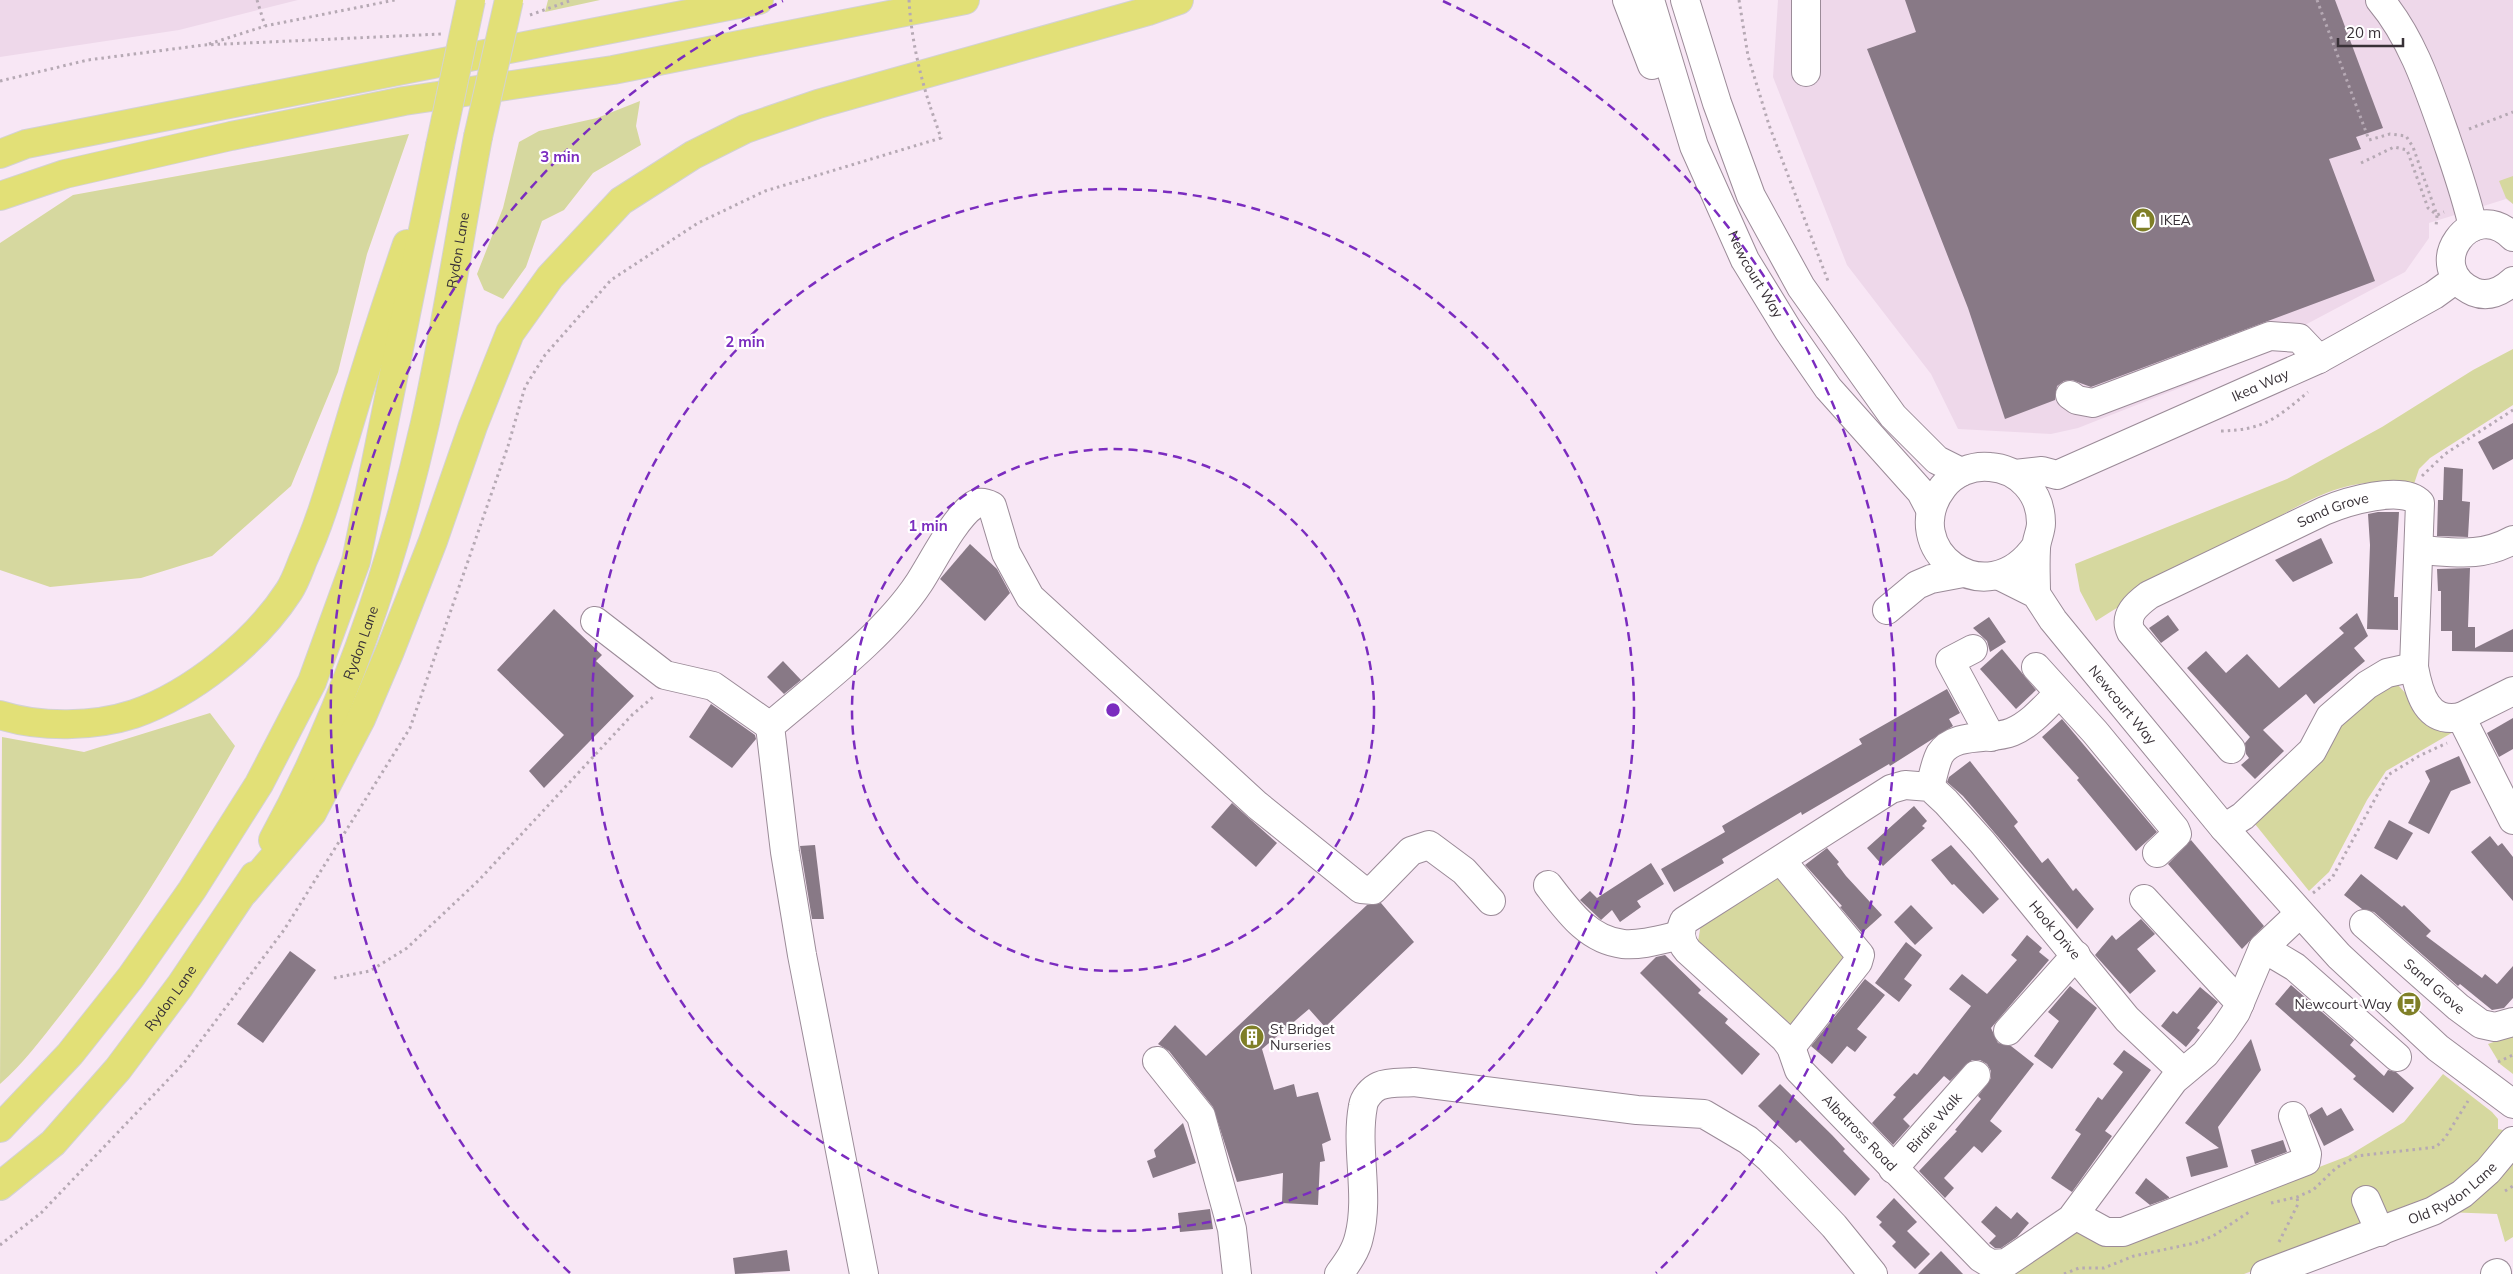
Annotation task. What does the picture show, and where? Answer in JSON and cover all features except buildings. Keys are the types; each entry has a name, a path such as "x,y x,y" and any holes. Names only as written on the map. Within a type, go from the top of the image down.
{"main road":[{"path":"0,1128 70,1054 131,976 186,898 259,784 312,682 356,561 471,0"},
{"path":"0,154 26,144 759,0"},
{"path":"0,196 65,174 241,134 404,101 613,70 965,0"},
{"path":"245,891 312,813 361,719 419,578 473,426 510,333 550,277 621,201 693,155 745,129 836,98 1148,11 1179,0"},
{"name":"Rydon Lane","path":"0,1186 53,1143 118,1069 180,986 245,891 293,804 323,742 382,582 425,422 478,137 517,8"},
{"path":"0,716 46,723 103,722 136,713 175,694 211,672 265,623 290,590 318,528 373,342 440,146"}],"street":[{"path":"1627,0 1654,68 1694,146"},
{"name":"Newcourt Way","path":"1650,0 1694,146 1744,260 1828,388 1921,492 1931,511"},
{"path":"1685,0 1717,103 1751,196 1801,287 1893,416 1936,460 1961,472"},
{"path":"1806,0 1806,72"},
{"path":"2380,0 2404,33 2416,60 2464,189 2473,227"},
{"path":"2513,237 2495,225 2482,224 2460,235 2454,244 2451,255 2451,266 2456,279 2465,288 2480,294 2492,294 2504,290 2513,281"},
{"name":"Ikea Way","path":"2015,474 2042,472 2057,475 2319,359 2434,294 2456,279"},
{"path":"2070,395 2078,400 2093,403 2270,336 2299,338 2319,359"},
{"path":"1989,466 2015,474 2032,491 2040,511 2040,535 2036,546 2027,559 2014,569 2000,576 1981,577 1963,573 1947,562 1935,546 1930,523 1931,511 1936,495 1947,482 1961,472 1974,467 1989,466"},
{"path":"2040,511 2052,497 2057,475"},
{"name":"Sand Grove","path":"2230,749 2130,630 2130,615 2136,605 2149,595 2343,503 2388,495 2409,495 2416,498 2420,503 2414,667 2423,701 2435,713 2465,726"},
{"path":"770,726 889,620 918,585 953,528 974,504 984,502 992,506 1006,553 1030,597 1257,805 1353,883 1361,889 1373,890 1411,851 1429,844 1464,871 1491,901"},
{"path":"2419,550 2480,553 2496,549 2513,540"},
{"path":"1917,585 1935,546"},
{"path":"2000,576 2036,594 2036,546"},
{"path":"1887,610 1917,585 1931,579 1963,573"},
{"name":"Newcourt Way","path":"2036,594 2053,620 2224,828 2303,906 2385,1002 2438,1048 2513,1104"},
{"path":"595,621 665,675 713,686 770,726 785,852 800,945 864,1274"},
{"path":"1973,649 1950,662 1991,736"},
{"path":"2036,667 2095,732 2175,829 2177,834 2173,840 2157,852"},
{"path":"2224,828 2243,816 2312,751 2330,716 2367,685 2387,673 2414,667"},
{"path":"2513,691 2465,726 2513,820"},
{"path":"1548,885 1573,917 1600,937 1623,944 1683,928 1781,860 1891,789 1912,785 1930,787 1938,759 1945,748 1965,740 1999,736 2023,726 2059,693"},
{"name":"Hook Drive","path":"1930,787 1971,829 2127,1019 2182,1071"},
{"path":"1781,860 1860,955 1858,962 1791,1047"},
{"path":"2144,899 2240,1003"},
{"name":"Albatross Road","path":"1683,928 1683,945 1688,951 1785,1038 1791,1047 1799,1070 1981,1258 1991,1264 2006,1263 2067,1224 2075,1215 2182,1071 2204,1054 2223,1031 2240,1003 2263,948 2303,906"},
{"name":"Sand Grove","path":"2364,924 2458,1007 2481,1024 2495,1027 2513,1022"},
{"path":"2263,948 2295,967 2397,1057"},
{"path":"2008,1030 2076,955"},
{"path":"1157,1061 1201,1116 1232,1228 1237,1274"},
{"name":"Birdie Walk","path":"1893,1169 1976,1075"},
{"path":"1339,1274 1350,1259 1359,1237 1362,1206 1361,1134 1363,1105 1366,1096 1379,1086 1414,1082 1636,1110 1704,1114 1748,1140 1770,1159 1834,1226 1873,1274"},
{"path":"2075,1215 2106,1232 2123,1232 2306,1161 2307,1154 2293,1116"},
{"name":"Old Rydon Lane","path":"2272,1273 2433,1211 2462,1194 2488,1171 2513,1141"},
{"path":"2366,1200 2390,1228"}],"path":[{"path":"257,0 266,26"},
{"path":"204,46 266,26 395,0"},
{"path":"517,8 572,0"},
{"path":"566,332 611,280 698,223 765,191 941,138 923,85 911,27 909,0"},
{"path":"1739,0 1748,56 1769,125 1829,286"},
{"path":"2317,0 2369,140 2390,134 2406,136 2413,147 2437,215"},
{"path":"0,81 88,60 204,46 450,33"},
{"path":"2445,454 2513,410"},
{"path":"334,978 370,971 407,948 479,880 632,715 660,691 681,679"},
{"path":"2303,906 2332,878 2388,775 2465,726"},
{"path":"2491,1066 2513,1054"},
{"path":"2272,1273 2274,1256 2298,1204 2297,1197"}],"shaded area":[{"path":"0,0 298,0 179,30 0,57"},
{"path":"1778,0 2513,0 2513,204 2506,199 2429,223 2429,238 2405,272 2205,378 2078,428 2051,434 1958,429 1931,374 1847,265 1773,77"}],"green space":[{"path":"548,0 600,0 545,12"},
{"path":"640,101 636,126 641,145 593,173 564,210 542,221 526,267 503,299 484,290 477,274 503,208 519,142 539,131 597,118"},
{"path":"409,134 367,254 338,372 291,486 212,556 141,578 50,587 0,570 0,243 73,195"},
{"path":"2513,176 2513,204 2506,198 2499,181"},
{"path":"2513,349 2513,405 2430,458 2419,469 2413,487 2387,482 2361,484 2336,489 2289,511 2222,551 2127,602 2096,621 2080,591 2075,564 2287,479 2382,427 2473,370"},
{"path":"2397,684 2409,697 2426,724 2455,731 2386,771 2367,800 2329,872 2309,891 2255,824 2336,726 2367,694"},
{"path":"210,713 235,746 175,849 110,949 40,1041 17,1068 0,1084 2,737 84,752"},
{"path":"1783,870 1851,952 1791,1024 1737,980 1698,942 1702,917"},
{"path":"2513,1035 2513,1074 2500,1064 2488,1044"},
{"path":"2443,1074 2492,1112 2498,1119 2498,1129 2508,1131 2467,1182 2393,1216 2381,1207 2366,1213 2360,1230 2244,1274 2010,1274 2073,1233 2283,1181 2348,1156 2404,1122"},
{"path":"2513,1152 2513,1237 2505,1242 2497,1214 2445,1212"}],"place":[{"name":"IKEA","path":"2143,220"},
{"name":"Newcourt Way","path":"2409,1004"},
{"name":"St Bridget Nurseries","path":"1252,1037"}]}
